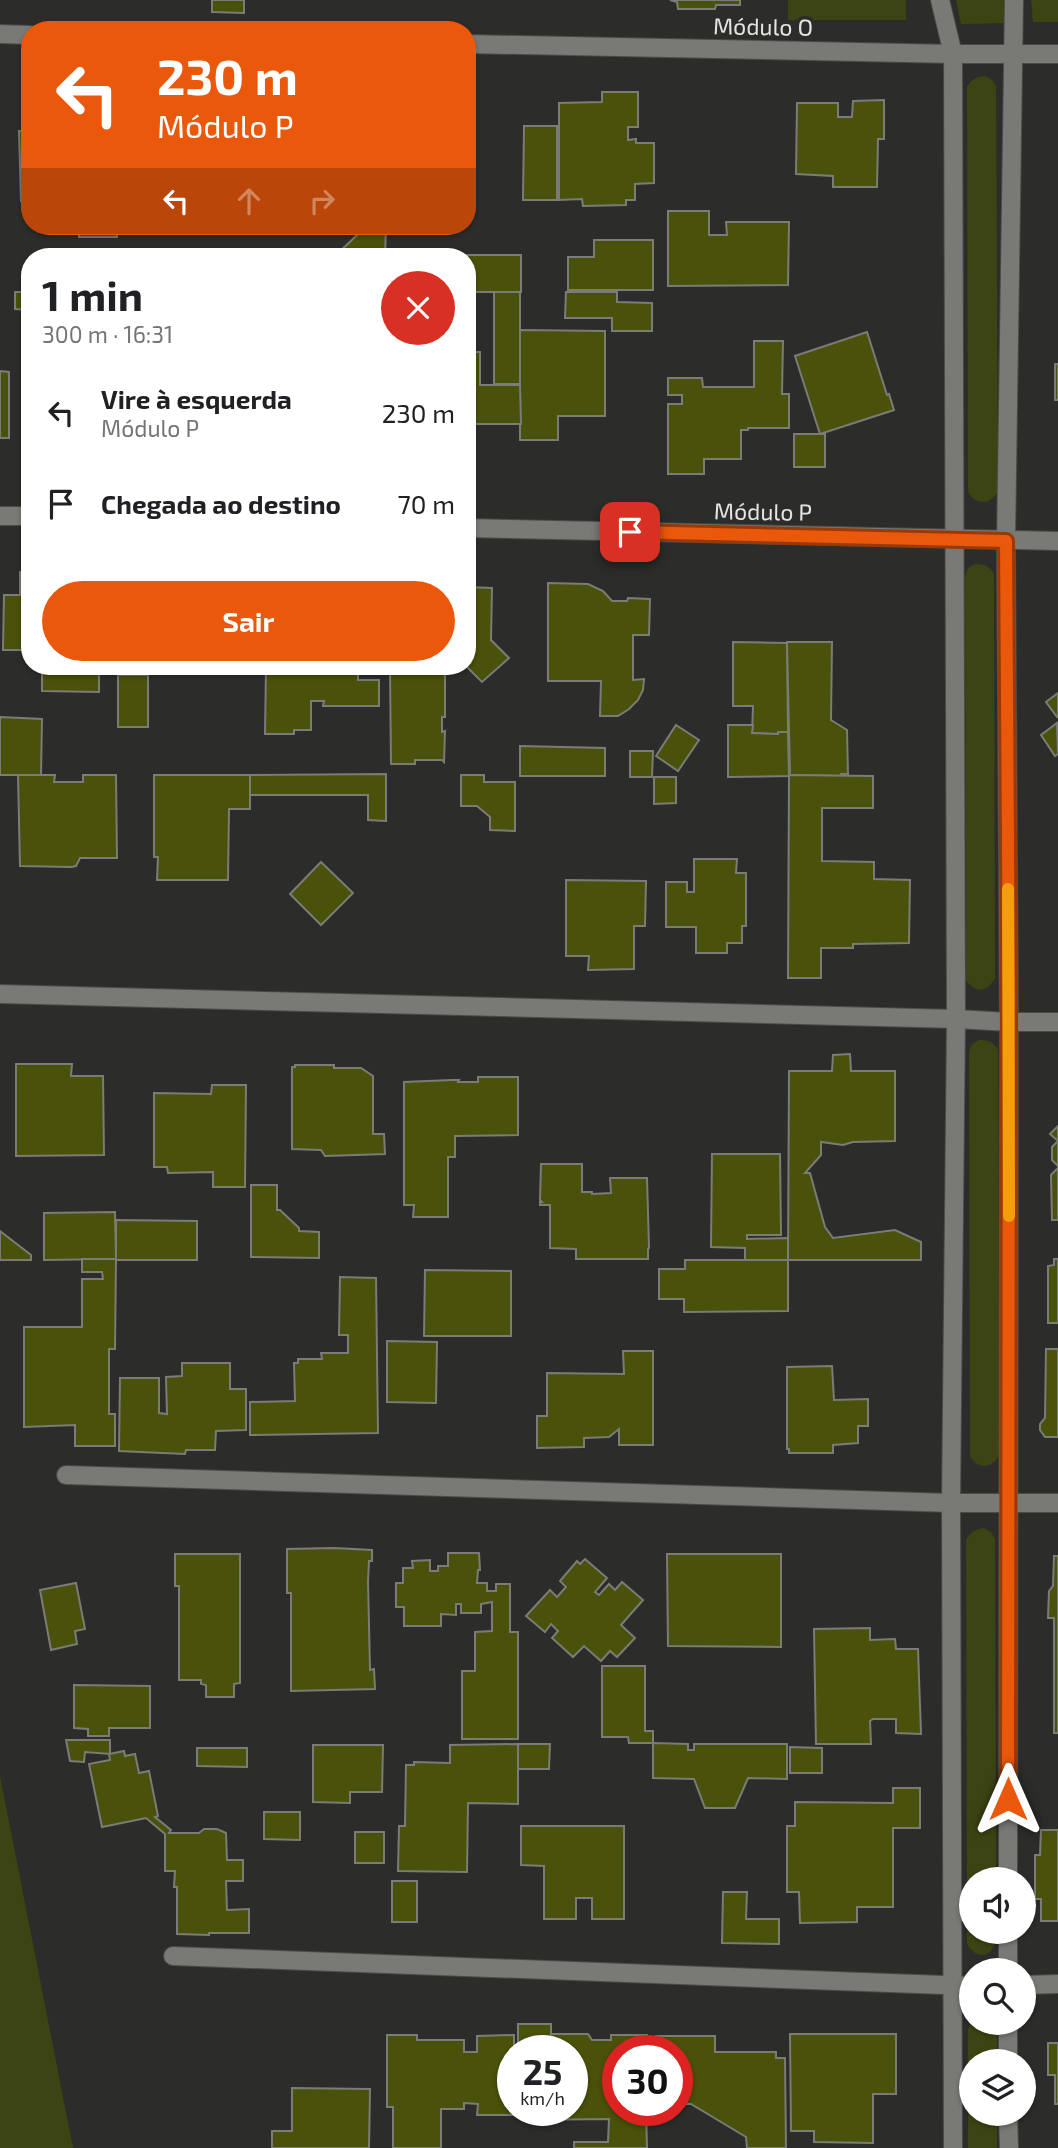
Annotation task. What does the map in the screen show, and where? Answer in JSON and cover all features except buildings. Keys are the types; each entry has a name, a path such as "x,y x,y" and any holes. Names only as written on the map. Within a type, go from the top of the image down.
{"street":[{"path":"940,0 954,54 956,1019 951,1503 961,1958"},
{"path":"1008,1867 1009,1022 1006,541 1014,0"},
{"path":"0,34 21,35"},
{"name":"Módulo O","path":"476,44 1058,54"},
{"path":"0,516 21,516"},
{"name":"Módulo P","path":"476,528 1058,541"},
{"path":"0,994 1058,1022"},
{"path":"66,1475 951,1503 1058,1503"},
{"path":"173,1956 959,1987"},
{"path":"1036,1984 1058,1984"},
{"path":"953,2148 959,2035"},
{"path":"1009,2126 1009,2148"}],"green space":[{"path":"788,0 906,0 906,20 788,20"},
{"path":"956,0 1006,0 1005,23 961,24"},
{"path":"1031,0 1058,0 1058,22 1033,22"},
{"path":"985,76 996,86 998,491 991,499 979,502 968,492 967,87 974,79"},
{"path":"975,564 986,566 994,574 995,978 985,989 977,989 966,980 965,576 968,568"},
{"path":"979,1040 990,1042 998,1050 999,1455 993,1463 985,1466 977,1464 970,1456 969,1052 972,1044"},
{"path":"984,1528 991,1532 995,1539 996,1867 967,1867 966,1540 978,1529"},
{"path":"0,1776 73,2148 0,2148"},
{"path":"967,1944 995,1944 987,1954 977,1954"},
{"path":"968,2035 997,2035 997,2049 968,2049"},
{"path":"968,2126 997,2126 997,2148 968,2148"}],"slow traffic":[{"path":"1008,889 1009,1216"}],"route":[{"path":"630,532 1006,541 1009,996 1008,1799"}]}
